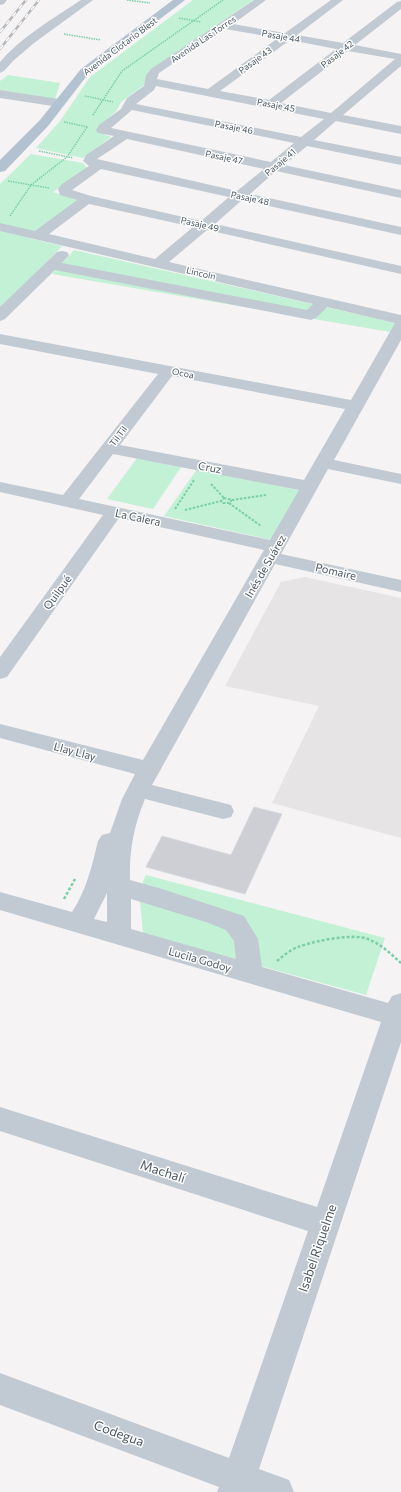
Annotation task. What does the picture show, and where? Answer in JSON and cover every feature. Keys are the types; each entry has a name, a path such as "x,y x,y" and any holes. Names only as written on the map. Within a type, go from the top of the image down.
{"main road":[{"name":"Avenida Clotario Blest","path":"0,168 48,118 85,71 180,0"}],"street":[{"path":"0,70 19,50 78,3 88,0"},
{"name":"Avenida Las Torres","path":"102,130 126,111 131,101 150,87 152,75 155,71 261,0"},
{"name":"Pasaje 43","path":"210,92 338,0"},
{"name":"Pasaje 42","path":"272,104 401,4"},
{"name":"Pasaje 44","path":"223,25 401,58"},
{"name":"Pasaje 41","path":"158,264 401,58"},
{"name":"Pasaje 45","path":"151,81 401,130"},
{"path":"0,94 59,103"},
{"name":"Pasaje 46","path":"129,106 401,161"},
{"name":"Pasaje 47","path":"102,130 123,136 401,194"},
{"path":"64,191 94,163 91,158 123,136"},
{"name":"Pasaje 48","path":"94,163 401,231"},
{"name":"Pasaje 49","path":"64,191 87,199 401,270"},
{"path":"37,236 87,199"},
{"name":"Lincoln","path":"0,227 401,320"},
{"path":"0,316 72,244"},
{"path":"51,265 310,315 323,302"},
{"path":"171,288 192,271"},
{"name":"Inés de Suárez","path":"77,924 94,898 114,831 401,326"},
{"name":"Ocoa","path":"3,344 168,371 356,406"},
{"name":"Til Til","path":"67,502 168,371"},
{"name":"Cruz","path":"109,448 310,487"},
{"path":"323,463 401,479"},
{"name":"La Calera","path":"0,488 114,512 273,552"},
{"name":"Quilpué","path":"0,672 114,512"},
{"name":"Pomaire","path":"273,552 401,586"},
{"name":"Llay Llay","path":"0,731 150,770"},
{"path":"134,797 223,811"},
{"name":"Inés de Suárez","path":"118,935 121,911 118,886 119,844 124,822 134,797"},
{"path":"118,886 153,895 216,915 235,923 246,939 254,974"},
{"name":"Lucila Godoy","path":"0,901 254,974 400,1012"},
{"name":"Isabel Riquelme","path":"236,1485 325,1223 400,1012"},
{"name":"Machalí","path":"0,1119 325,1223"},
{"name":"Codegua","path":"0,1389 236,1485 277,1492"}],"path":[{"path":"161,14 223,25"},
{"path":"44,31 122,44"},
{"path":"67,92 129,106"},
{"path":"48,118 102,130"},
{"path":"21,147 94,163"},
{"path":"8,181 64,191"},
{"path":"196,478 173,513 221,501 224,498"},
{"path":"210,482 224,498 232,500 229,503"},
{"path":"221,501 223,503 229,503 266,529"},
{"path":"254,974 297,948 318,942 354,937 364,937 376,942 401,963"}],"shaded area":[{"path":"305,577 401,598 401,838 272,803 319,706 225,686 281,582"}],"green space":[{"path":"193,0 253,0 148,72 144,85 121,102 117,110 97,129 98,132 111,137 83,158 36,148 60,121 90,77"},
{"path":"8,75 60,83 55,99 0,90 0,81"},
{"path":"31,154 83,163 87,168 53,192 77,200 29,238 62,246 0,310 0,184"},
{"path":"74,250 396,323 390,332 52,274"},
{"path":"137,458 181,467 153,509 107,499"},
{"path":"198,468 302,491 272,540 164,516"},
{"path":"146,875 385,938 366,995 143,934 139,889"}],"building":[{"path":"254,807 282,814 245,894 146,867 162,836 231,855"}],"railway":[{"path":"0,32 26,0"},
{"path":"0,49 39,0"}]}
